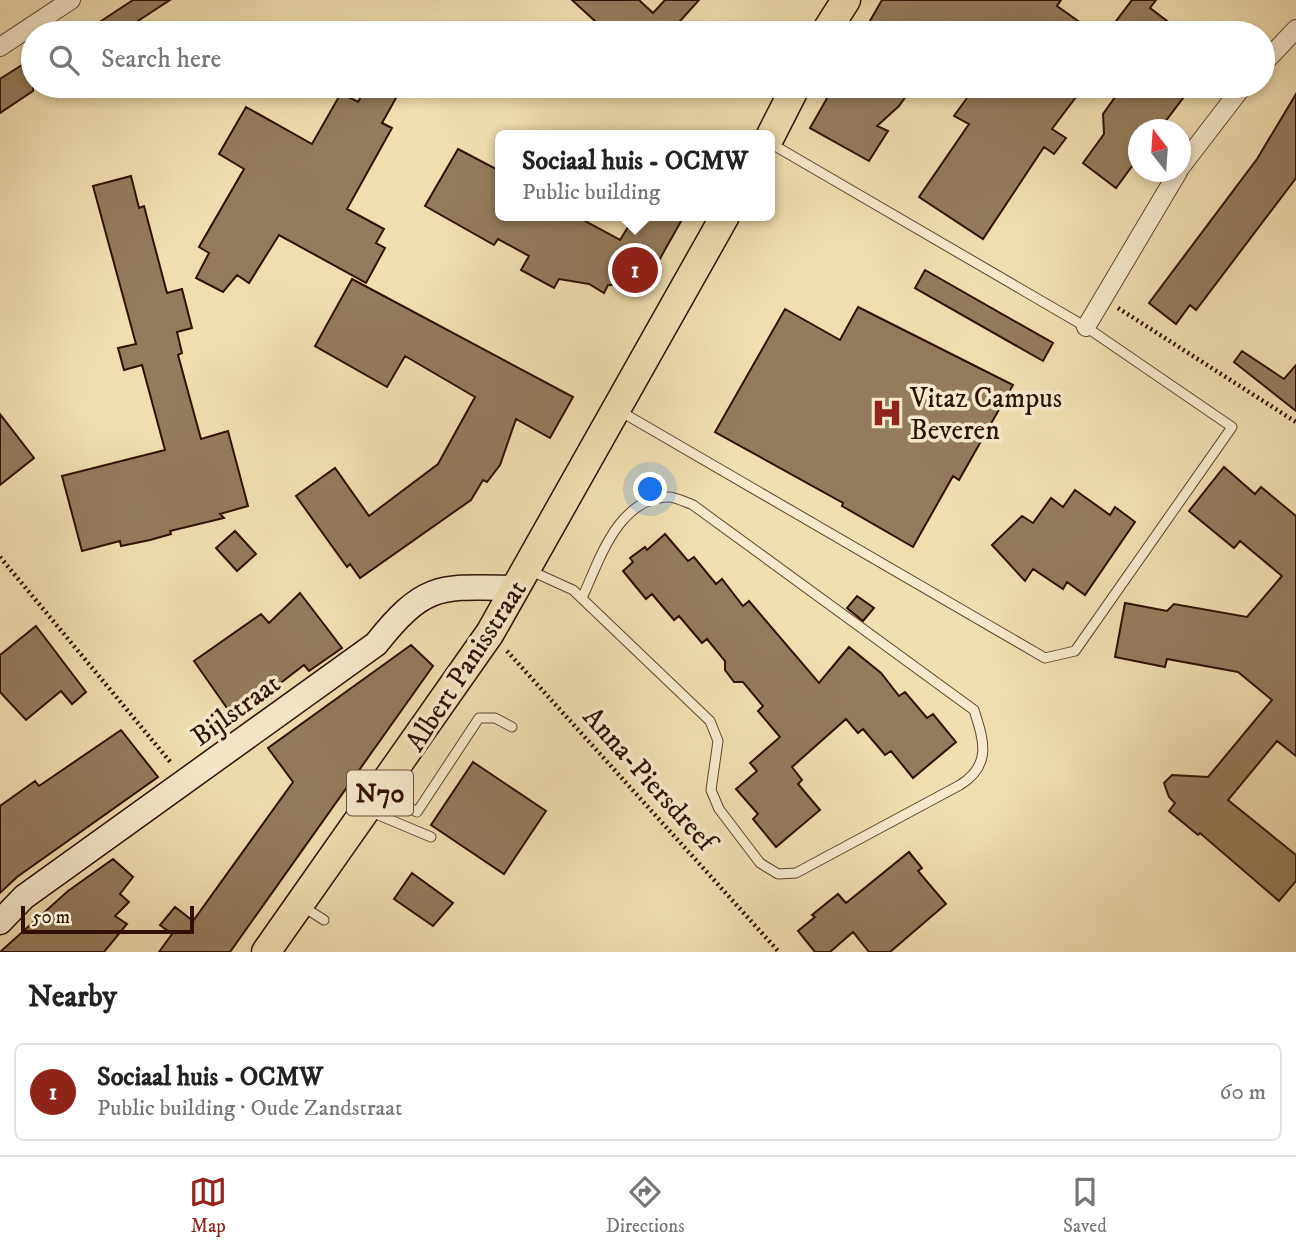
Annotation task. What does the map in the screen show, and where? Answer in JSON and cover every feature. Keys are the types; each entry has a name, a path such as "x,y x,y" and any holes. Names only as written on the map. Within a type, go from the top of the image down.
{"main road":[{"path":"826,21 831,0"},
{"path":"831,21 846,0"},
{"path":"774,130 790,98"},
{"name":"Albert Panisstraat","path":"266,952 490,633 722,221"}],"street":[{"path":"32,21 51,6 71,0"},
{"path":"1275,51 1296,29"},
{"path":"0,47 21,30"},
{"path":"1191,154 1234,98"},
{"path":"1086,327 1105,299 1139,241 1148,217 1171,182"},
{"name":"Bijlstraat","path":"0,922 24,897 376,644 400,614 421,597 453,587 522,579"}],"lane":[{"path":"618,410 1045,658 1074,651 1233,427 1086,327 775,146"},
{"path":"522,579 573,590 709,721 718,741 711,790 719,809 760,863 778,874 796,873 974,776 980,765 984,747 974,710 693,505 667,496 639,505 615,530 582,598"},
{"path":"374,800 417,812 480,718 495,718 512,727"},
{"path":"374,800 431,837"},
{"path":"300,904 324,920"}],"path":[{"path":"1105,299 1296,422"},
{"path":"0,557 187,780"},
{"name":"Anna-Piersdreef","path":"490,633 779,952"}],"building":[{"path":"133,0 170,0 138,21 101,21"},
{"path":"572,0 639,0 653,13 665,0 699,0 680,21 595,21"},
{"path":"882,0 1061,0 1057,6 1078,21 870,21"},
{"path":"1132,0 1156,0 1150,8 1167,21 1116,21"},
{"path":"21,66 22,98 0,113 0,79"},
{"path":"1296,94 1296,178 1196,310 1190,305 1176,324 1149,303 1257,159"},
{"path":"338,98 350,98 358,102 360,98 396,98 382,123 392,128 347,209 384,229 376,243 385,248 366,283 279,235 249,283 237,275 223,292 196,278 209,253 199,247 244,169 219,154 246,107 312,144"},
{"path":"827,98 905,98 877,126 888,131 869,161 810,128"},
{"path":"967,98 1075,98 1052,129 1066,138 1054,154 1044,147 983,239 919,197 969,124 954,116"},
{"path":"1114,98 1183,98 1167,119 1128,119 1128,172 1116,188 1083,163 1104,134 1103,114"},
{"path":"458,149 495,168 495,221 585,221 620,240 632,221 681,221 640,294 626,285 608,285 604,293 589,284 559,279 554,288 521,270 529,256 498,239 494,245 425,206"},
{"path":"131,176 139,208 144,206 167,293 182,289 192,328 177,332 182,353 178,355 201,439 228,431 248,506 220,514 224,518 170,531 171,534 150,540 121,546 120,541 82,551 62,476 165,450 142,365 124,370 118,348 136,344 93,186"},
{"path":"925,270 1053,343 1043,361 915,288"},
{"path":"352,279 573,397 550,438 516,419 500,465 487,482 483,480 471,500 360,578 350,564 347,567 296,496 335,468 369,516 438,464 475,397 405,356 387,387 315,346"},
{"path":"858,307 1013,385 959,480 953,476 913,547 842,506 843,503 715,432 785,309 840,340"},
{"path":"1242,351 1284,379 1296,365 1296,411 1234,362"},
{"path":"0,414 34,458 0,485"},
{"path":"1224,467 1255,494 1261,487 1296,516 1296,756 1277,741 1228,800 1296,855 1296,881 1279,901 1200,833 1198,835 1169,811 1175,803 1169,797 1164,783 1172,775 1208,777 1272,700 1238,672 1167,659 1165,667 1115,657 1125,603 1167,611 1174,604 1247,617 1282,576 1240,541 1234,548 1189,511"},
{"path":"1075,490 1110,515 1115,507 1135,522 1085,595 1067,582 1063,589 1033,569 1025,581 992,545 1022,516 1033,523 1051,498 1063,507"},
{"path":"235,531 256,554 237,571 216,548"},
{"path":"665,534 688,561 694,557 716,584 722,579 743,606 749,601 819,683 849,647 881,673 899,696 905,692 927,718 933,714 956,742 913,778 891,751 885,755 863,729 858,733 846,719 792,767 802,780 798,784 820,810 776,847 753,819 758,814 736,789 757,771 750,763 780,737 758,711 763,706 743,682 734,682 725,670 725,661 707,639 702,643 679,616 674,620 652,594 646,599 623,571 633,562 630,558 645,547 647,550"},
{"path":"300,593 342,648 309,671 304,665 269,692 272,697 236,721 194,661 261,614 269,623"},
{"path":"857,596 874,608 863,621 847,608"},
{"path":"36,626 86,692 72,704 61,691 26,720 0,692 0,655"},
{"path":"411,645 433,666 230,952 159,952 172,934 160,925 175,907 193,921 293,782 268,748"},
{"path":"121,730 158,777 17,877 0,893 0,806 35,781 39,786"},
{"path":"473,762 546,811 504,874 431,825"},
{"path":"909,852 922,868 918,871 946,904 890,952 869,952 853,932 830,952 815,952 798,931 815,917 812,915 838,894 846,903"},
{"path":"113,859 133,877 120,894 129,902 115,916 127,924 104,952 0,952 68,891"},
{"path":"412,873 453,903 433,926 394,899"}],"place":[{"name":"Sociaal huis - OCMW","path":"635,270"},
{"name":"Vitaz Campus Beveren","path":"887,413"}]}
